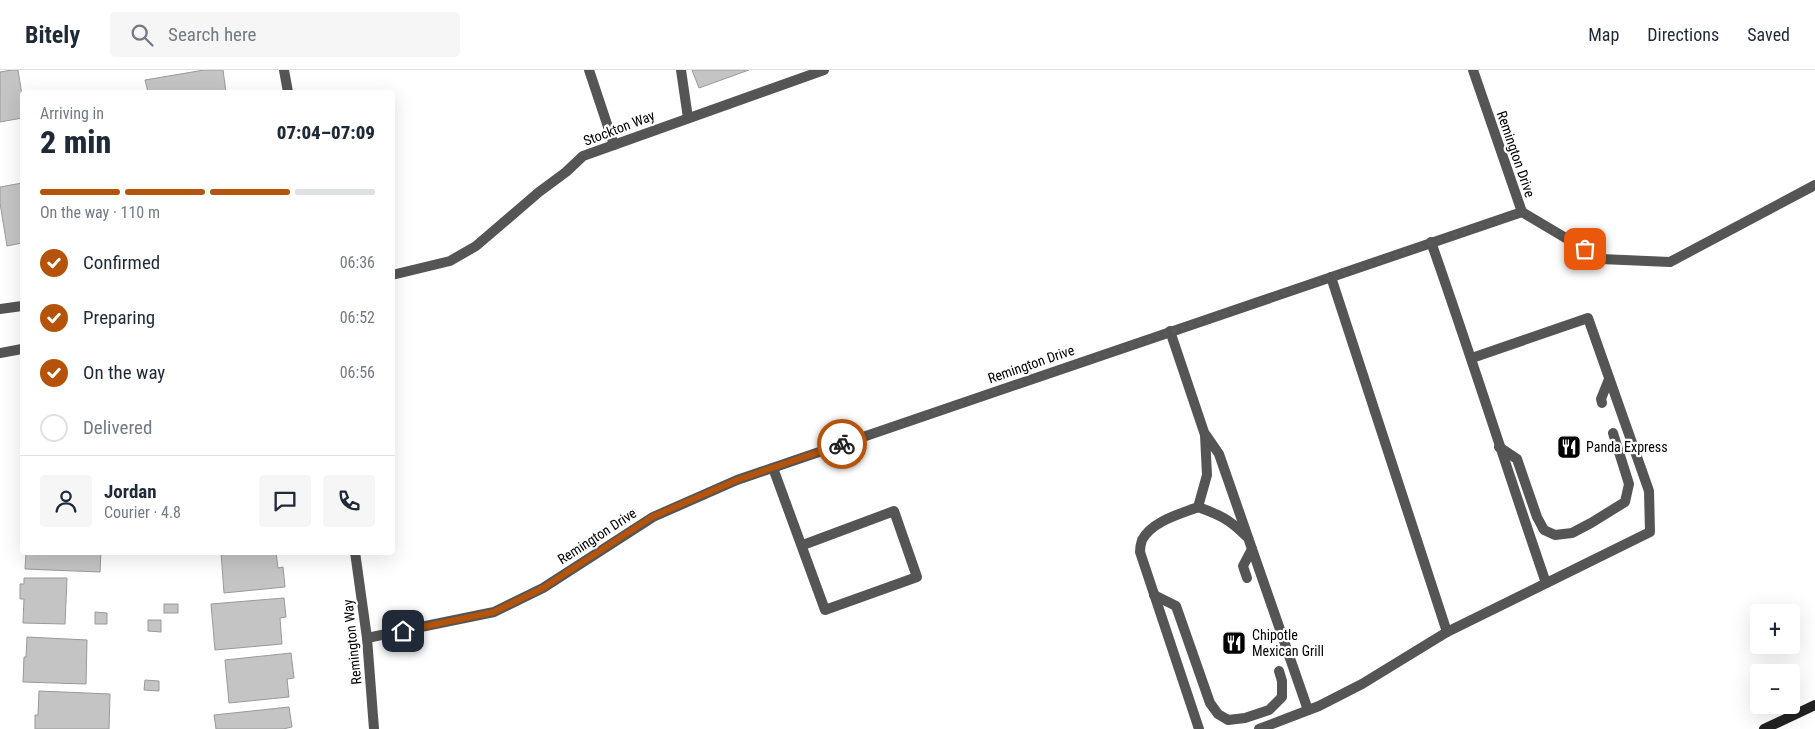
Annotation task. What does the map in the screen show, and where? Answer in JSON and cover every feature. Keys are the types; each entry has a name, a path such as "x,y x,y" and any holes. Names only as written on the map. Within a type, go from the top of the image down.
{"main road":[{"path":"1764,729 1815,705"}],"street":[{"path":"284,70 288,90"},
{"path":"590,70 614,145"},
{"path":"594,83 600,70"},
{"path":"681,70 688,118"},
{"name":"Stockton Way","path":"395,274 450,262 476,246 584,156 824,70"},
{"name":"Remington Drive","path":"367,638 494,612 543,588 652,517 737,480 1522,212 1473,70"},
{"path":"1522,212 1601,258 1670,262 1815,185"},
{"path":"1431,242 1472,358 1499,447 1546,583"},
{"path":"1331,277 1447,632"},
{"path":"0,310 20,306"},
{"path":"1259,729 1308,710 1362,684 1447,632 1650,532 1649,491 1588,318 1472,358"},
{"path":"1170,331 1205,434 1207,475 1198,507"},
{"path":"0,352 20,350"},
{"path":"1602,403 1601,399 1609,379"},
{"path":"1499,447 1517,459 1537,517 1544,530 1554,535 1578,530 1625,502 1629,484 1613,433"},
{"path":"1205,434 1219,454 1308,710"},
{"path":"773,468 826,610 917,576 894,512 803,545"},
{"path":"1199,729 1140,552 1142,540 1151,529 1167,519 1198,507 1232,522 1248,538"},
{"path":"1247,578 1243,566 1252,549"},
{"name":"Remington Way","path":"355,555 367,638 374,729"},
{"path":"1154,595 1176,606 1210,704 1218,714 1228,720 1245,718 1269,710 1282,697 1282,681 1279,671"}],"building":[{"path":"18,70 21,90 20,118 0,122 0,72"},
{"path":"204,70 223,70 226,90 148,90 145,80"},
{"path":"692,70 749,70 699,88"},
{"path":"20,183 20,243 7,246 0,203 0,187"},
{"path":"26,555 101,555 100,572 25,569"},
{"path":"221,555 276,555 278,568 283,567 285,587 224,593"},
{"path":"24,578 67,578 65,624 23,623 24,599 20,599 20,584 24,584"},
{"path":"284,598 286,617 280,618 282,644 215,650 211,604"},
{"path":"164,604 178,604 178,613 164,613"},
{"path":"95,612 107,613 107,624 95,624"},
{"path":"148,620 161,620 161,632 148,631"},
{"path":"27,637 87,640 86,684 23,682"},
{"path":"291,653 294,678 287,679 289,697 229,703 225,660"},
{"path":"145,680 159,681 159,691 144,690"},
{"path":"39,691 110,694 109,729 35,729 35,715 38,715"},
{"path":"289,707 292,727 283,729 216,729 214,715"}],"way so far":[{"path":"842,444 1522,212 1585,249"}],"place":[{"name":"Panda Express","path":"1569,447"},
{"name":"Chipotle Mexican Grill","path":"1234,643"}],"route":[{"path":"403,631 494,612 543,588 652,517 737,480 842,444"}]}
